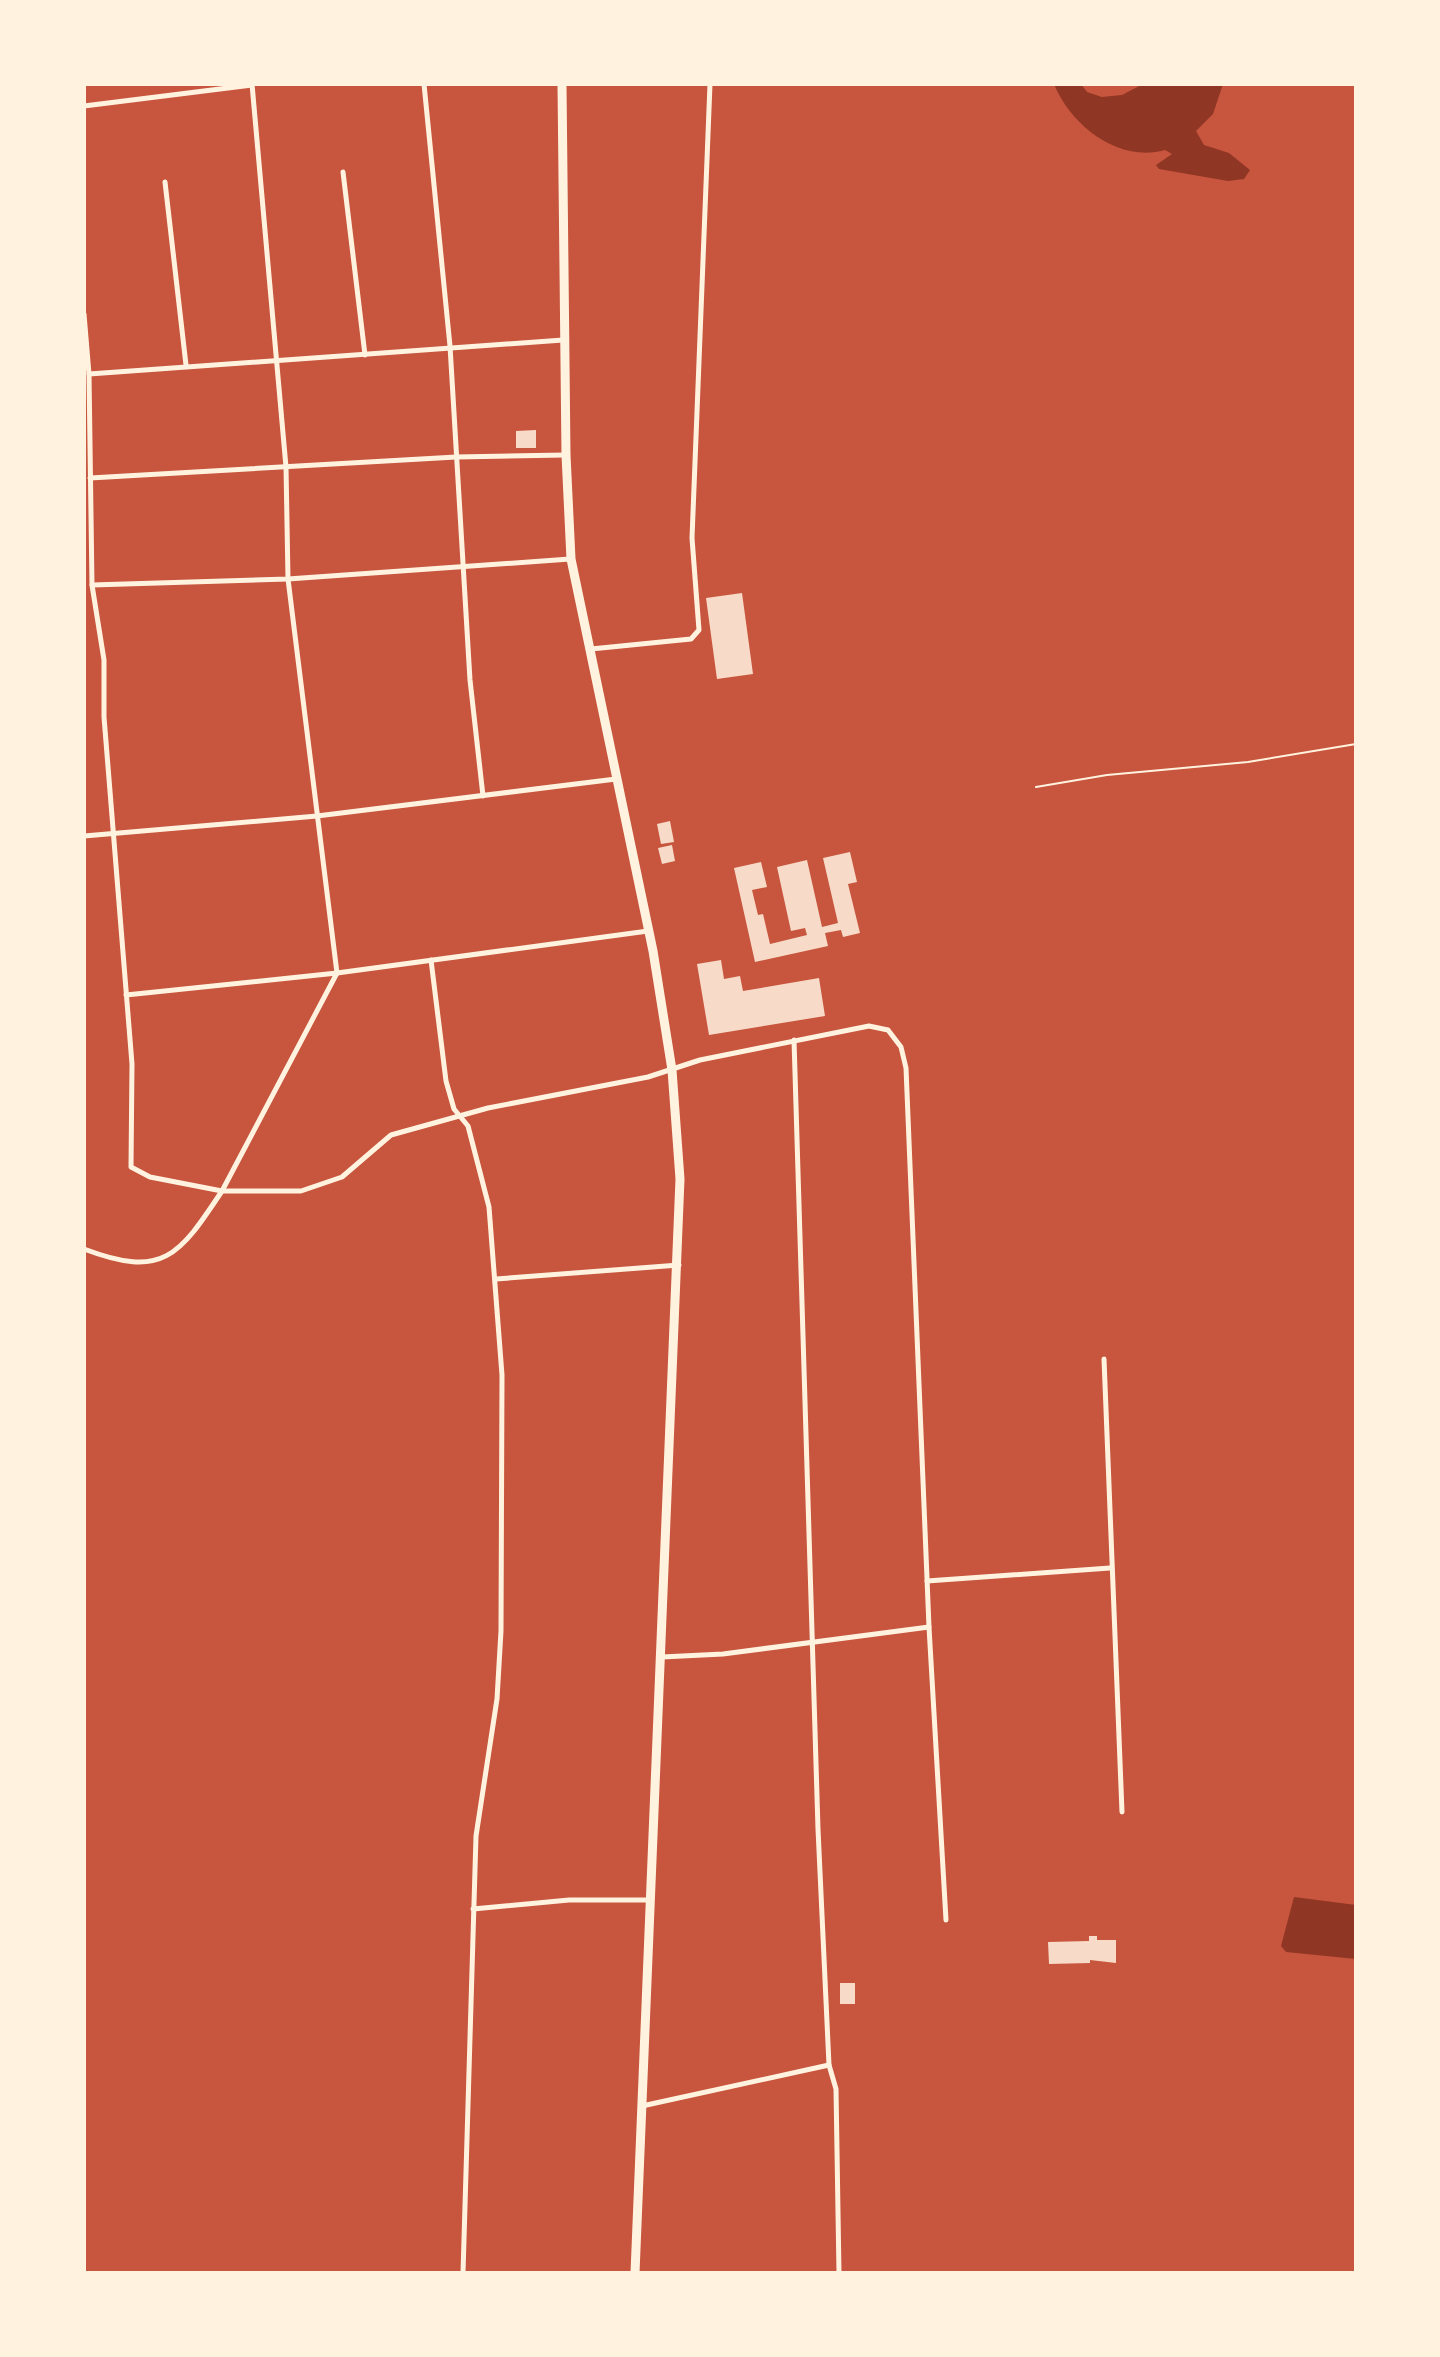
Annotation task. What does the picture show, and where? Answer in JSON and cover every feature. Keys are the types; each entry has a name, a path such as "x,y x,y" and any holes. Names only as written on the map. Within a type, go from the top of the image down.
{"highway":[{"path":"562,84 563,340 571,559 649,931 672,1070 680,1179 679,1264 635,2273"}],"street":[{"path":"84,106 252,84 286,467 288,579 337,973 222,1191 200,1224 177,1250 153,1264 121,1263 84,1249"},
{"path":"424,84 450,346 470,680 483,796"},
{"path":"588,650 691,639 699,630 692,523 710,84"},
{"path":"343,172 365,355"},
{"path":"165,182 186,365"},
{"path":"84,314 89,374 92,585 104,660 104,717 132,1064 131,1167 150,1177 222,1191 301,1191 342,1177 391,1135 462,1116 672,1070 700,1060 869,1026 888,1030 901,1047 906,1068 929,1627 946,1920"},
{"path":"89,374 277,358 365,355 450,346 563,340"},
{"path":"90,478 456,457 566,455"},
{"path":"92,585 288,579 571,559"},
{"path":"84,836 317,816 616,779"},
{"path":"126,995 337,973 649,931"},
{"path":"431,960 446,1081 454,1109 468,1126 489,1207 496,1279 503,1452 497,1699 476,1836 463,2273"},
{"path":"794,1040 812,1642 829,2065 836,2089 839,2273"},
{"path":"496,1279 679,1264"},
{"path":"1104,1359 1122,1812"},
{"path":"927,1581 1110,1568"},
{"path":"662,1657 929,1627"},
{"path":"473,1909 569,1900 651,1900"},
{"path":"641,2106 829,2065"}],"path":[{"path":"1036,787 1148,770 1248,762 1356,744"}],"shaded area":[{"path":"1054,84 1081,84 1087,92 1102,97 1122,95 1143,84 1223,84 1213,114 1196,131 1204,145 1229,153 1250,170 1244,179 1228,181 1159,169 1156,165 1172,154 1165,150 1148,153 1131,151 1099,138 1072,114"},
{"path":"1294,1897 1356,1905 1356,1959 1286,1952 1281,1946"}],"building":[{"path":"536,430 536,448 516,448 516,431"},
{"path":"742,593 753,674 717,679 706,598"},
{"path":"670,821 674,842 661,844 657,824"},
{"path":"672,845 675,861 662,864 658,848"},
{"path":"850,852 857,882 848,884 860,933 843,937 841,930 825,933 828,946 755,962 734,868 761,862 767,887 752,890 758,915 763,914 770,944 807,935 805,928 791,931 777,867 807,860 822,927 838,923 823,858"},
{"path":"721,960 724,979 740,976 743,991 819,978 825,1016 709,1035 697,964"},
{"path":"1089,1936 1097,1936 1097,1940 1116,1940 1116,1963 1090,1960 1090,1963 1049,1964 1048,1942 1089,1941"},
{"path":"840,1983 855,1983 855,2004 840,2004"}]}
